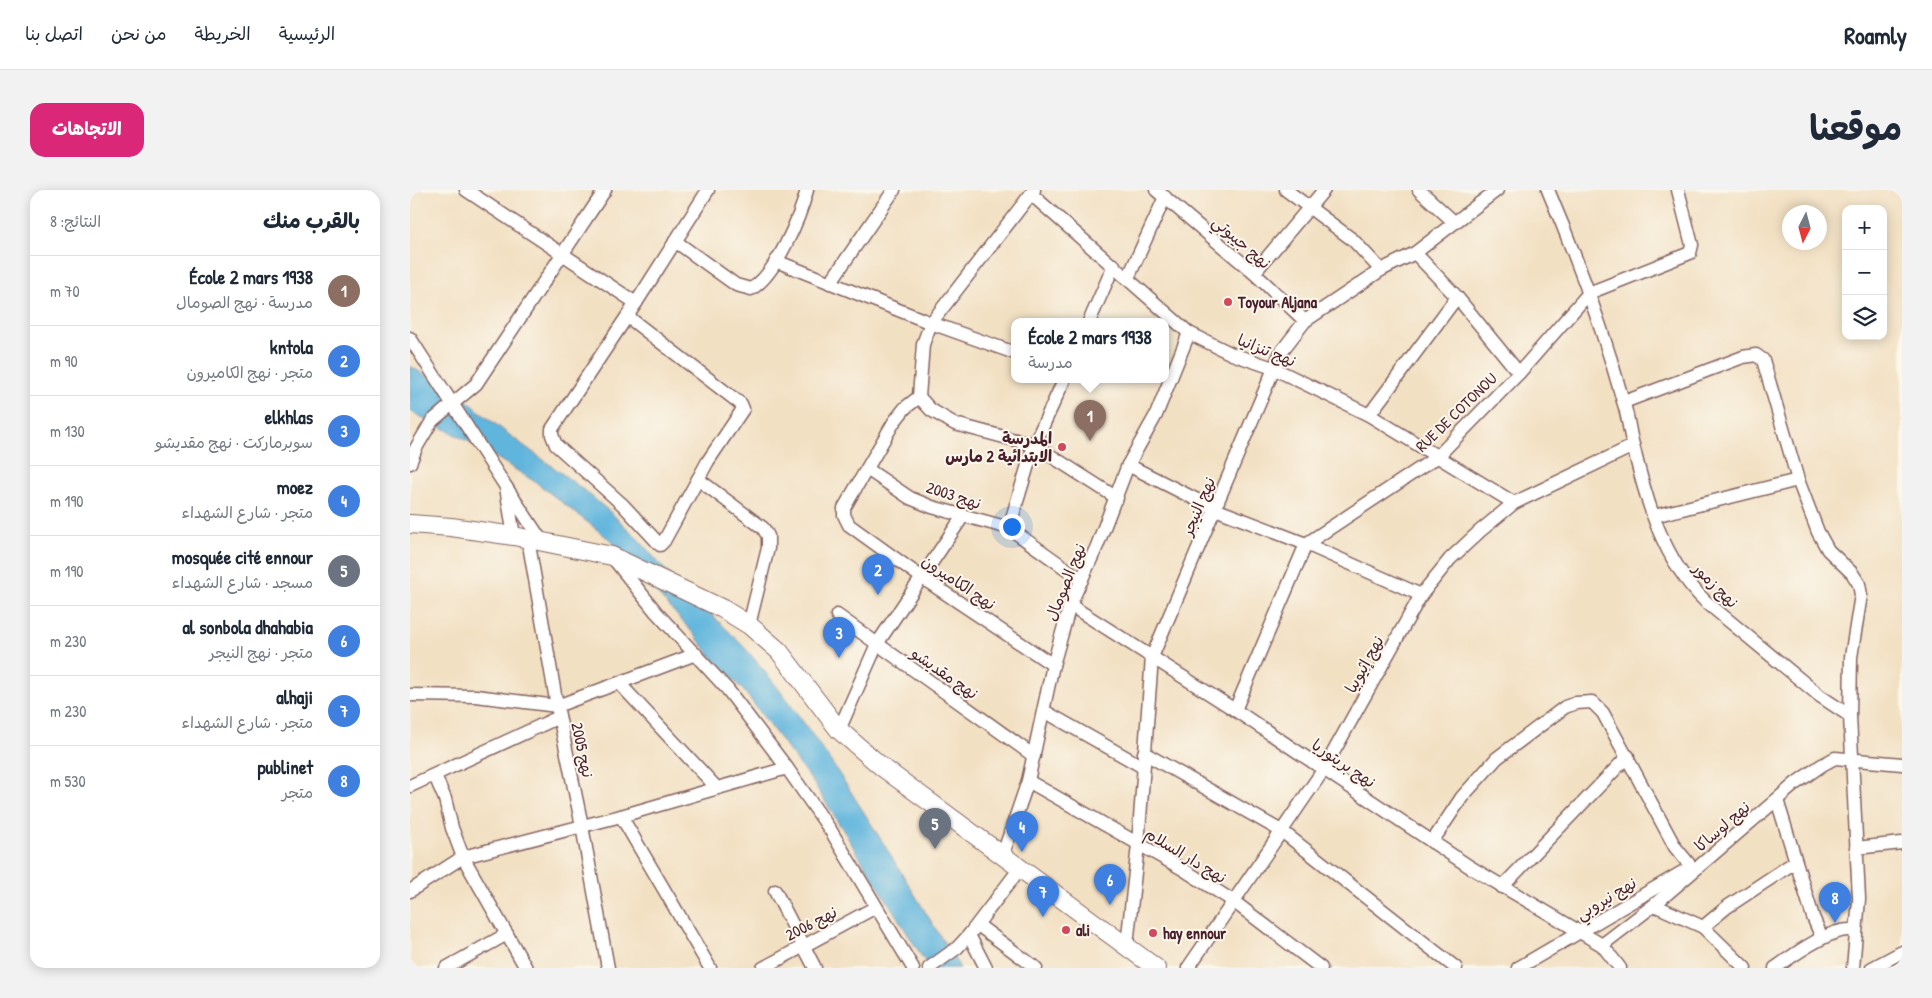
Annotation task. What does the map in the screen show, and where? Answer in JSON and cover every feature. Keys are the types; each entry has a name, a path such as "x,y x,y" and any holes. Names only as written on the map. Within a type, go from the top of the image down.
{"main road":[{"path":"410,524 451,527 528,538 612,556 723,609 749,625 779,651 839,730 910,790 1021,867 1156,968"}],"street":[{"path":"466,190 636,303"},
{"path":"410,463 416,448 432,421 476,384 604,190"},
{"path":"628,317 742,406 742,413 715,450 660,545 623,505 553,440 552,429 628,317 708,190"},
{"path":"675,241 736,285 747,290 755,287 776,262 802,209 807,190"},
{"path":"830,283 894,190"},
{"path":"1286,190 1353,240 1381,270"},
{"path":"1254,273 1324,190"},
{"path":"1419,190 1454,222"},
{"name":"نهج النيجر","path":"1127,945 1138,845 1152,657 1273,368 1281,352 1305,321 1381,270 1415,253 1497,190"},
{"name":"نهج زمور","path":"1548,190 1589,293 1624,402 1633,446 1654,516 1669,554 1688,584 1718,612 1820,696 1850,716"},
{"name":"RUE DE COTONOU","path":"1306,544 1437,457 1519,373 1589,293 1690,253 1692,245 1678,190"},
{"path":"867,469 894,422 905,408 919,397 923,344 931,323 1032,192"},
{"name":"نهج تنزانيا","path":"1032,192 1189,333 1232,354 1273,368 1369,415 1514,504"},
{"path":"1128,278 1160,194"},
{"name":"نهج جيبوتي","path":"1160,194 1254,273 1305,321"},
{"path":"1415,253 1457,297 1519,373"},
{"path":"776,262 931,323 1011,352"},
{"path":"1091,318 1114,265"},
{"path":"1369,415 1457,297"},
{"name":"نهج الصومال","path":"1169,383 1189,333"},
{"path":"410,338 506,487 528,538"},
{"path":"1624,402 1743,357 1751,355 1760,357 1765,365 1798,480 1822,543 1856,578 1860,590 1851,657 1850,716 1859,899 1855,931 1854,968"},
{"path":"1009,528 1034,445 1063,383"},
{"name":"نهج الصومال","path":"1003,854 1028,781 1053,665 1070,605 1117,498 1128,465 1156,415 1169,383"},
{"path":"919,397 932,410 955,424 1034,445 1117,498"},
{"name":"نهج إثيوبيا","path":"1188,968 1283,832 1324,769 1421,595 1450,559 1480,531 1514,504 1633,446"},
{"path":"1128,465 1215,509 1306,544 1421,595"},
{"name":"نهج 2003","path":"867,469 910,498 963,516 1009,528 1082,580"},
{"name":"نهج الكاميرون","path":"867,469 844,508 844,515 849,525 921,577 1053,665"},
{"path":"698,479 763,528 768,536 768,548 749,625"},
{"path":"1654,516 1798,480"},
{"name":"نهج 2005","path":"506,487 528,538 558,712 582,826 608,968"},
{"path":"839,730 877,644 963,516"},
{"path":"1235,710 1306,544"},
{"path":"612,556 656,612 728,690 786,768 830,831 913,968"},
{"name":"نهج بريتوريا","path":"1070,605 1235,710 1502,887 1602,945"},
{"name":"نهج مقديشو","path":"837,615 1034,756"},
{"path":"410,786 435,776 558,712 620,684 696,654"},
{"path":"620,684 716,787"},
{"path":"410,695 476,696 558,712"},
{"path":"1432,842 1462,796 1497,758 1565,707 1586,701 1598,706 1628,756 1675,847 1693,868"},
{"path":"1044,711 1143,767"},
{"path":"1144,753 1283,832 1456,968"},
{"path":"1502,887 1628,756"},
{"name":"نهج لوساكا","path":"1602,945 1654,905 1693,868 1711,856 1822,764 1835,758 1852,758 1902,764"},
{"path":"410,891 462,857 621,816 786,768"},
{"path":"435,776 445,799 462,857 526,968"},
{"name":"نهج دار السلام","path":"1028,781 1233,901 1321,968"},
{"path":"1777,800 1795,862 1822,938"},
{"path":"621,816 710,968"},
{"path":"1856,848 1902,843"},
{"path":"1703,927 1727,907 1795,862"},
{"path":"929,968 957,948 974,930 1021,867"},
{"name":"نهج نيروبي","path":"1518,968 1693,868"},
{"path":"775,891 815,968"},
{"path":"1654,905 1703,927 1745,968"},
{"name":"نهج 2006","path":"763,968 802,945 876,907"},
{"path":"1776,968 1795,953 1822,938 1848,929 1855,931"},
{"path":"974,930 986,968"},
{"path":"974,930 1036,968"},
{"path":"446,968 508,934"},
{"path":"1602,945 1620,968"},
{"path":"1872,968 1902,952"}],"water":[{"path":"410,366 440,384 452,396 462,396 482,414 590,495 635,536 669,574 741,644 780,691 835,768 960,968 929,968 815,785 744,691 714,660 694,634 655,591 649,573 608,538 537,483 481,448 410,411"}],"place":[{"name":"Toyour Aljana","path":"1228,302"},
{"name":"École 2 mars 1938","path":"1090,441"},
{"name":"المدرسة الابتدائية 2 مارس","path":"1062,447"},
{"name":"kntola","path":"878,595"},
{"name":"elkhlas","path":"839,658"},
{"name":"mosquée cité ennour","path":"935,849"},
{"name":"moez","path":"1022,852"},
{"name":"al sonbola dhahabia","path":"1110,905"},
{"name":"alhaji","path":"1043,917"},
{"name":"publinet","path":"1835,923"},
{"name":"ali","path":"1066,930"},
{"name":"hay ennour","path":"1153,933"}]}
